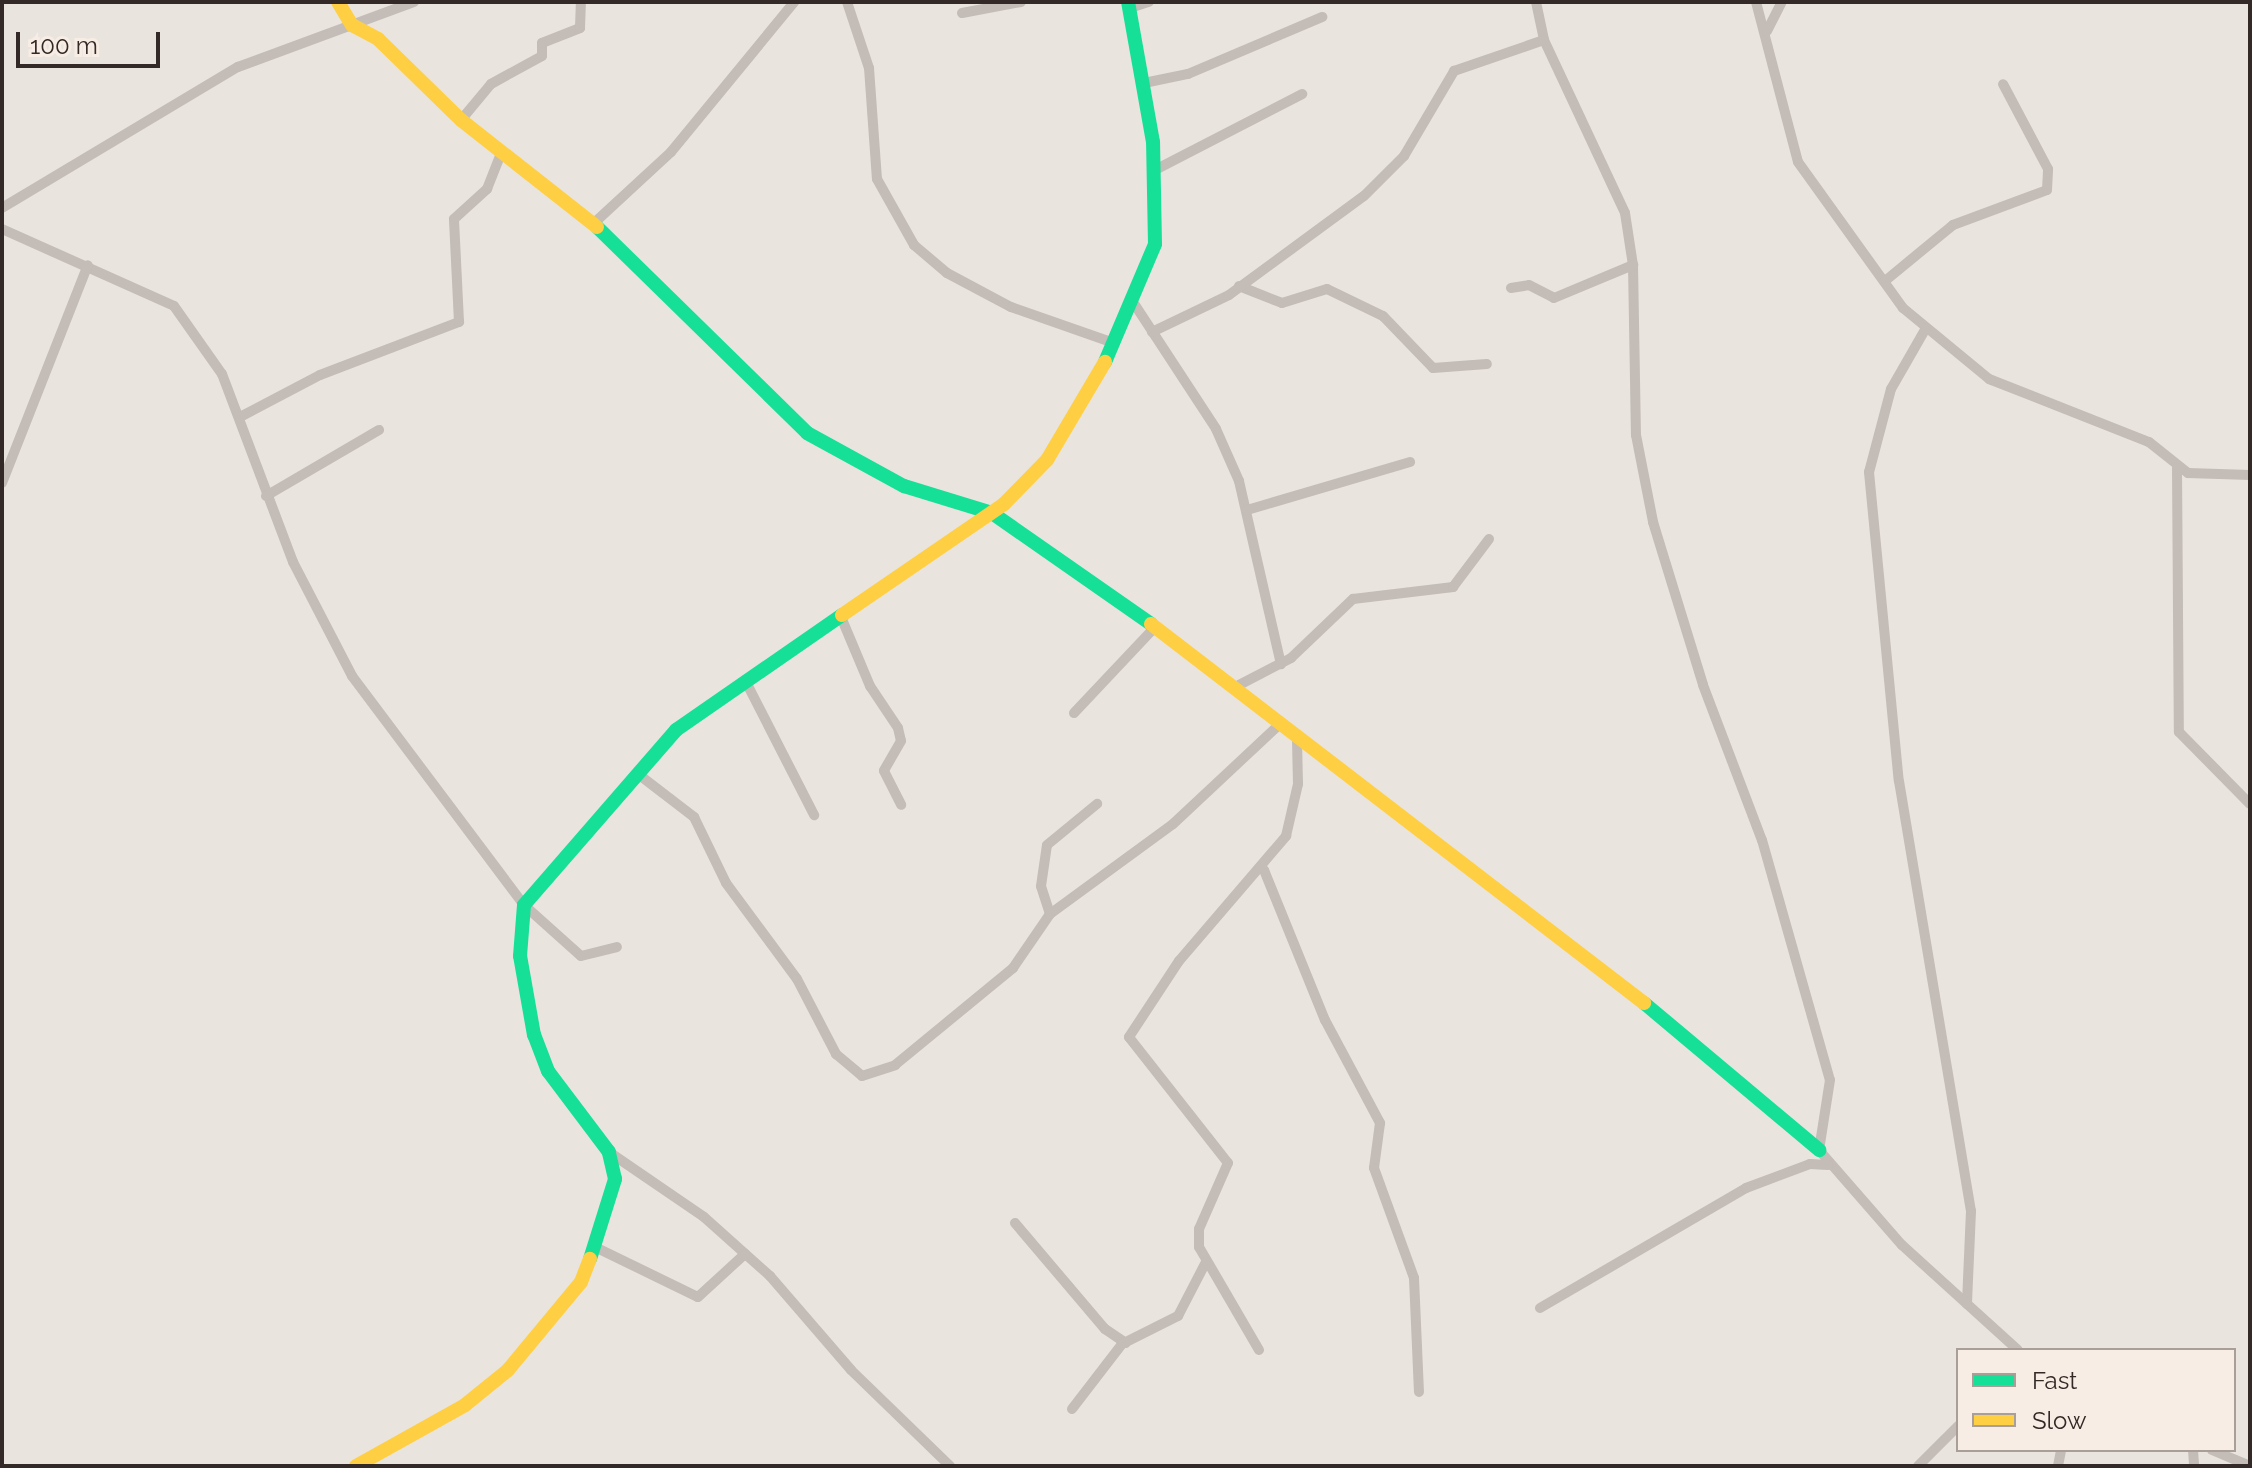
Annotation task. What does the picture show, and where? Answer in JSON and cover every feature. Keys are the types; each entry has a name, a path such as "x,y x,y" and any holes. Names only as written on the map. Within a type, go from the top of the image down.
{"street":[{"path":"338,2 352,25 378,39 461,120 593,224 807,433 904,486 992,513 1239,685 1297,741 1632,993 1819,1150 1828,1165 1967,1304 2016,1348"},
{"path":"2,208 238,67 414,2"},
{"path":"461,120 491,84 542,56 542,43 580,28 581,2"},
{"path":"593,224 671,152 794,2"},
{"path":"847,2 869,68 877,179 914,245 947,273 1011,307 1114,343"},
{"path":"962,13 1021,2"},
{"path":"950,1466 745,1254 609,1152 548,1071 534,1035 520,956 524,905 676,730 992,513 1047,460 1135,305 1155,244 1153,171 1144,83 1129,5 1149,2"},
{"path":"1536,2 1544,40 1616,185 1633,265 1636,435 1653,522 1703,685 1762,840 1830,1080 1819,1150"},
{"path":"1756,2 1798,162 1885,281 1926,328 1989,379 2149,442 2177,468 2250,475"},
{"path":"1766,32 1782,2"},
{"path":"1144,83 1188,74 1322,17"},
{"path":"1152,332 1239,286 1364,196 1404,156 1454,71 1544,40"},
{"path":"1885,281 1953,225 2047,190 2048,169 2003,84"},
{"path":"1153,171 1302,94"},
{"path":"240,417 320,375 459,322 454,219 487,189 502,151"},
{"path":"2,229 174,306 222,374 266,496 352,676 524,905 581,956 617,947"},
{"path":"2,483 88,265"},
{"path":"1511,288 1529,285 1554,298 1633,265"},
{"path":"1239,286 1282,303 1327,289 1383,316 1433,368 1487,364"},
{"path":"1135,305 1216,429 1247,510 1281,664"},
{"path":"1926,328 1891,389 1869,472 1899,781 1971,1211 1967,1304"},
{"path":"266,496 379,430"},
{"path":"1247,510 1410,462"},
{"path":"2177,468 2179,732 2250,804"},
{"path":"1239,685 1281,664 1353,599 1453,587 1489,539"},
{"path":"841,617 870,686 898,728 901,741 884,771 901,805"},
{"path":"1074,713 1154,628"},
{"path":"745,680 814,815"},
{"path":"638,774 694,817 726,883 797,979 836,1054 862,1076 895,1065 984,994 1031,947 1050,914 1173,824 1280,724"},
{"path":"1259,1350 1206,1262 1199,1229 1228,1163 1131,1044 1129,1031 1179,961 1264,870 1294,815 1297,741"},
{"path":"1050,914 1041,886 1047,845 1097,804"},
{"path":"1264,870 1325,1020 1380,1123 1374,1168 1414,1278 1419,1392"},
{"path":"356,1466 465,1405 508,1370 553,1321 597,1248 615,1179 609,1152"},
{"path":"1540,1308 1746,1188 1810,1164 1828,1165"},
{"path":"1015,1223 1105,1329 1126,1343"},
{"path":"597,1248 698,1297 745,1254"},
{"path":"1072,1409 1126,1343 1178,1316 1206,1262"},
{"path":"1918,1466 1956,1428"},
{"path":"2217,1452 2250,1466"}],"traffic: fast":[{"path":"1105,362 1155,244 1153,142 1128,2"},
{"path":"597,227 807,433 904,486 992,513 1151,624"},
{"path":"590,1259 615,1179 609,1152 548,1071 534,1035 520,956 524,905 676,730 842,615"},
{"path":"1644,1003 1819,1150"}],"traffic: slow":[{"path":"338,2 352,25 378,39 461,120 597,227"},
{"path":"842,615 1004,504 1047,460 1105,362"},
{"path":"1151,624 1644,1003"},
{"path":"356,1466 465,1405 508,1370 581,1282 590,1259"}]}
